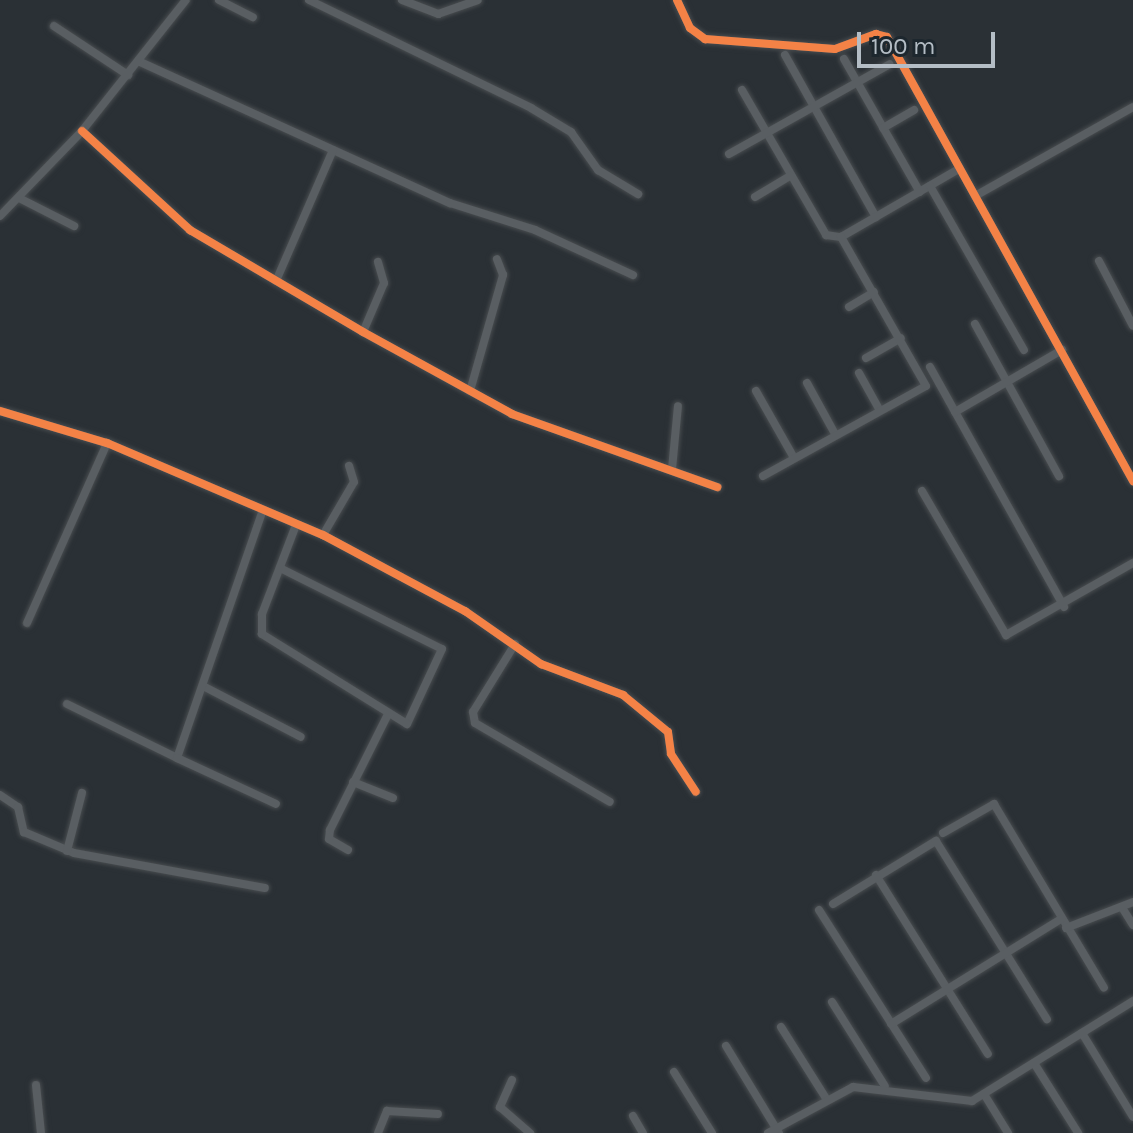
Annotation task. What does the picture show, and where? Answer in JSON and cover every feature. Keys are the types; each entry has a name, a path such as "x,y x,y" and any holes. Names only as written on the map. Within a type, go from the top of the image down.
{"street":[{"path":"0,216 82,131 186,0"},
{"path":"219,0 253,17"},
{"path":"309,0 531,108 571,132 598,170 638,194"},
{"path":"402,0 438,14 478,0"},
{"path":"677,0 690,28 705,39 835,49 884,35 1133,481"},
{"path":"54,26 128,75"},
{"path":"785,55 876,217"},
{"path":"844,59 920,192"},
{"path":"138,61 333,150 633,275"},
{"path":"729,154 890,64"},
{"path":"742,90 819,228 841,237 926,386 879,409 763,476"},
{"path":"975,196 1133,107"},
{"path":"883,128 914,110"},
{"path":"82,131 190,230 363,332 538,425 717,487"},
{"path":"276,281 333,150"},
{"path":"841,237 959,169"},
{"path":"755,197 790,176"},
{"path":"930,186 1024,350"},
{"path":"19,198 74,226"},
{"path":"470,391 503,275 497,259"},
{"path":"1099,261 1133,326"},
{"path":"363,332 384,283 378,262"},
{"path":"849,307 874,292"},
{"path":"975,324 1059,476"},
{"path":"866,358 901,338"},
{"path":"955,412 1062,350"},
{"path":"930,367 1064,607"},
{"path":"859,373 879,409"},
{"path":"807,383 835,434"},
{"path":"756,391 794,458"},
{"path":"672,469 678,406"},
{"path":"0,411 107,443 262,513 323,535 515,644 550,668 642,708 668,732 671,754 696,792"},
{"path":"27,623 107,443"},
{"path":"323,535 354,482 349,466"},
{"path":"922,491 1004,634 1064,607 1133,563"},
{"path":"177,758 262,513"},
{"path":"280,568 442,649 407,724 387,716 266,641 259,623 296,525"},
{"path":"515,644 473,712 475,723 610,802"},
{"path":"203,686 301,737"},
{"path":"67,704 276,804"},
{"path":"348,850 328,835 387,716"},
{"path":"353,782 393,798"},
{"path":"67,851 82,793"},
{"path":"0,795 18,807 24,832 67,851 265,888"},
{"path":"943,833 994,804 1104,988"},
{"path":"833,904 936,841 1047,1019"},
{"path":"876,875 988,1054"},
{"path":"891,1024 1005,954 1064,923 1123,909 1133,902"},
{"path":"1123,909 1133,925"},
{"path":"819,910 926,1078"},
{"path":"832,1002 885,1086"},
{"path":"726,1046 774,1131 825,1097 885,1086 972,1101 1132,1003"},
{"path":"781,1027 825,1097"},
{"path":"1082,1033 1133,1117"},
{"path":"1034,1063 1078,1133"},
{"path":"674,1072 712,1133"},
{"path":"512,1080 500,1107 530,1133"},
{"path":"36,1085 41,1133"},
{"path":"984,1094 1006,1130 996,1133"},
{"path":"378,1133 387,1111 438,1114"},
{"path":"633,1116 643,1133"}],"cycle path":[{"path":"677,0 690,28 705,39 835,49 876,34 887,37 1133,481"},
{"path":"82,131 190,230 363,332 512,414 717,487"},
{"path":"0,411 107,443 323,535 465,611 541,664 623,695 668,732 671,754 696,792"}]}
